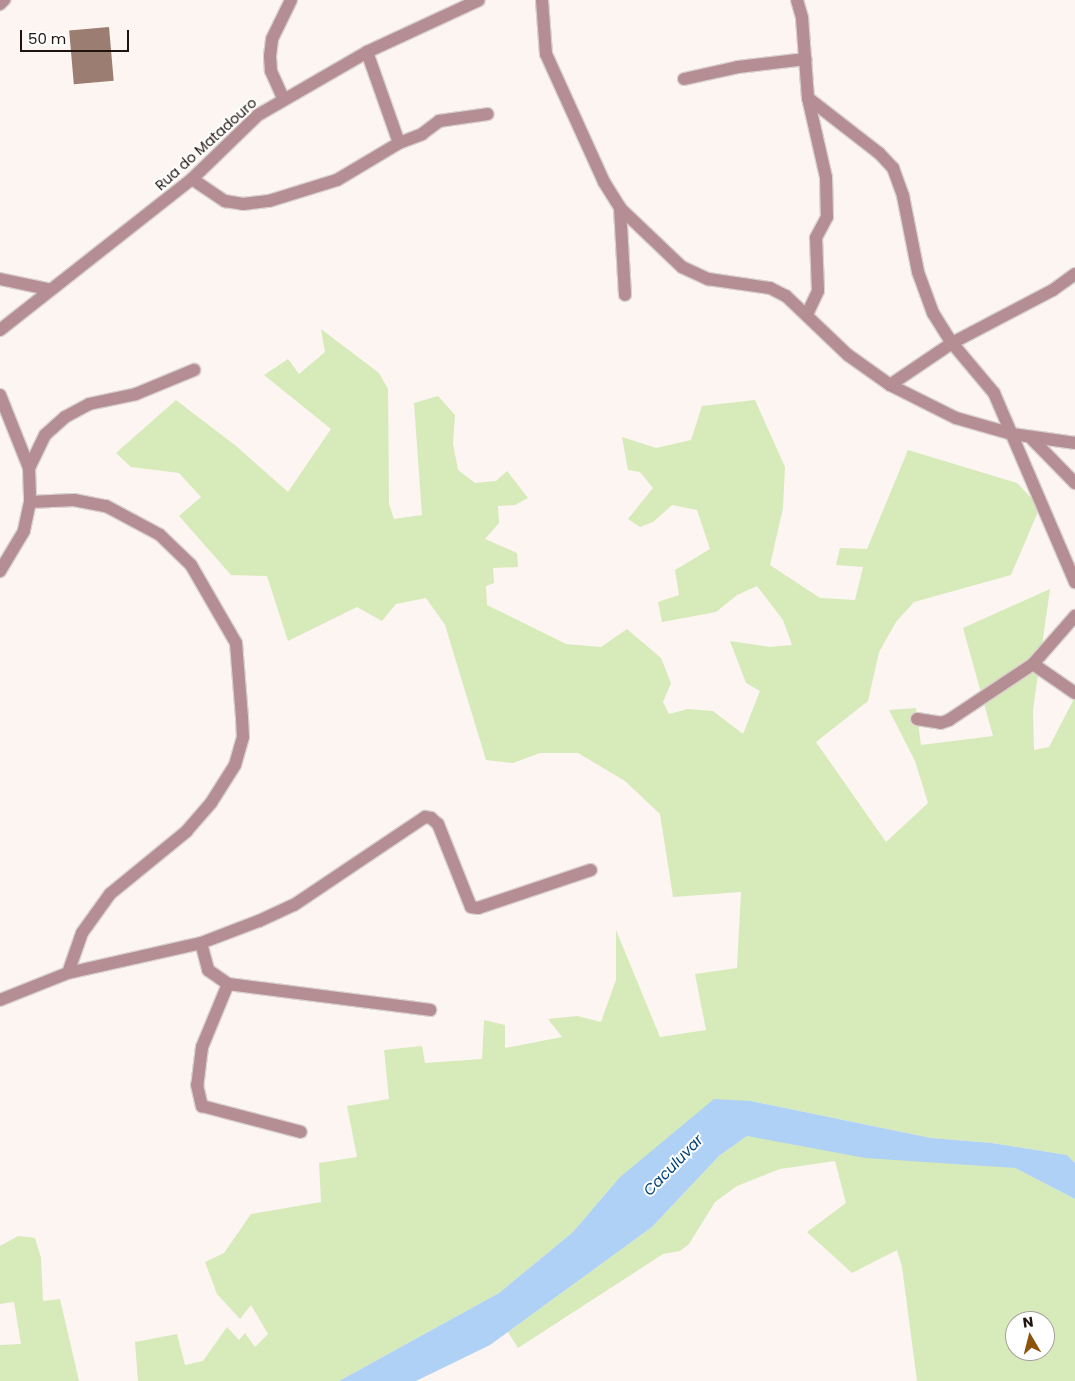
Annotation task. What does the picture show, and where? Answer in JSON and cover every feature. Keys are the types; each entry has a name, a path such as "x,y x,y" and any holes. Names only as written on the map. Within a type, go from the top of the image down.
{"street":[{"path":"0,4 4,0"},
{"path":"284,98 271,71 270,56 272,40 291,0"},
{"name":"Rua do Matadouro","path":"0,330 48,289 192,179 258,115 284,98 367,52 479,0"},
{"path":"542,0 546,54 604,182 620,208 682,267 708,279 770,288 786,296 848,355 890,385 956,418 1032,439 1075,443"},
{"path":"797,0 806,60 808,98 826,177 827,217 816,238 818,291 807,315"},
{"path":"367,52 399,143"},
{"path":"684,79 738,67 806,60"},
{"path":"808,98 852,131 893,168 902,196 918,272 933,313 952,343 994,393 1040,507 1075,582"},
{"path":"192,179 225,201 243,204 269,201 338,180 399,143 422,134 439,121 488,114"},
{"path":"620,208 625,296"},
{"path":"890,385 952,343 1053,290 1075,274"},
{"path":"0,280 48,289"},
{"path":"30,468 45,435 66,417 89,404 136,394 194,370"},
{"path":"0,396 30,468 30,502 24,531 0,571"},
{"path":"1032,439 1075,483"},
{"path":"30,502 74,500 106,506 160,535 191,565 236,643 243,737 235,765 211,803 187,831 110,894 82,933 68,973"},
{"path":"917,719 940,723 949,720 1033,664 1075,616"},
{"path":"1033,664 1075,693"},
{"path":"0,1000 68,973 201,943 294,905 424,818 431,818 438,824 471,906 478,908 591,870"},
{"path":"201,943 208,970 228,984 430,1010"},
{"path":"228,984 202,1047 197,1085 202,1106 301,1132"}],"green space":[{"path":"321,329 379,373 388,389 389,504 394,519 422,515 414,403 438,396 455,415 453,444 458,470 475,483 496,481 507,471 528,498 515,505 498,506 499,523 485,539 517,553 518,567 493,568 494,583 486,586 487,605 566,644 601,647 627,629 661,658 671,683 663,702 669,714 688,709 713,711 743,734 760,691 746,683 730,641 770,647 792,645 783,620 757,586 737,595 716,612 662,622 658,602 679,595 675,570 710,549 697,510 672,505 653,522 640,527 628,519 653,488 640,472 628,470 622,437 656,448 691,440 702,406 755,400 785,467 783,508 770,565 820,598 855,600 863,567 836,565 840,548 867,549 908,450 1017,483 1040,507 1011,575 914,602 896,622 879,652 868,701 816,742 886,842 928,803 915,761 889,710 916,708 921,745 993,736 963,628 1050,589 1033,710 1034,750 1049,747 1075,697 1075,1163 1067,1155 992,1143 931,1138 751,1101 619,1178 573,1232 499,1293 339,1381 138,1381 135,1342 177,1334 185,1365 203,1361 227,1327 239,1340 245,1333 255,1347 268,1334 251,1305 240,1319 217,1294 205,1262 224,1253 251,1214 321,1202 319,1163 357,1157 347,1106 389,1099 384,1050 422,1046 425,1063 482,1059 484,1020 505,1025 505,1048 562,1037 548,1019 577,1016 601,1022 616,980 616,930 660,1037 706,1030 695,974 737,968 741,892 673,897 660,814 625,781 578,753 540,753 513,763 486,760 445,625 426,598 396,604 382,621 357,607 288,641 267,576 231,575 179,516 201,497 179,473 131,467 116,453 176,400 236,446 288,492 331,429 264,375 288,359 299,374 325,352"},
{"path":"747,1136 1015,1168 1075,1199 1075,1381 917,1381 902,1267 897,1250 852,1273 807,1232 846,1203 835,1161 780,1169 737,1186 715,1202 689,1244 680,1251 663,1254 518,1348 508,1332 652,1227 719,1156"},
{"path":"18,1236 35,1238 41,1258 43,1301 60,1299 79,1381 0,1381 0,1345 21,1344 14,1302 0,1304 0,1246"}],"water":[{"name":"Caculuvar","path":"714,1099 751,1101 931,1138 992,1143 1067,1155 1075,1163 1075,1199 1015,1168 865,1158 747,1136 719,1156 652,1227 490,1345 416,1381 339,1381 499,1293 573,1232 619,1178"}],"building":[{"path":"109,27 114,81 74,84 69,30"}]}
